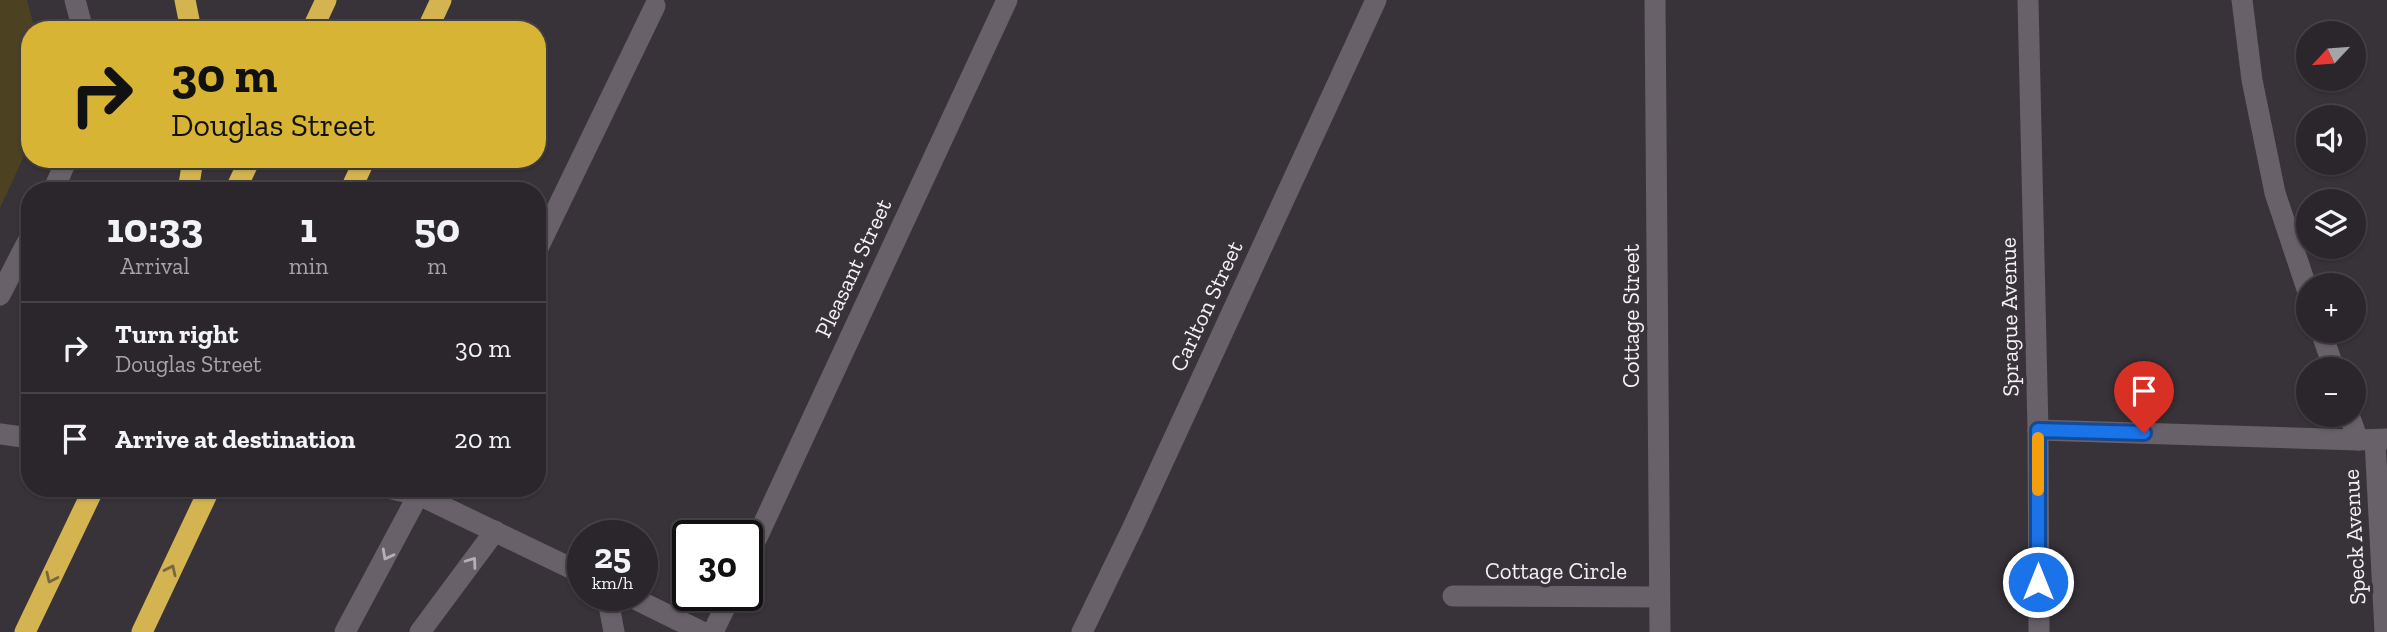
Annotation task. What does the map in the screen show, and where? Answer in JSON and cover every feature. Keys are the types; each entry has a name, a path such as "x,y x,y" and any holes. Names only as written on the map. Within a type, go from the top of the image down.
{"highway":[{"path":"184,0 189,21"},
{"path":"316,21 326,0"},
{"path":"431,21 441,0"},
{"path":"25,632 87,497"},
{"path":"142,632 206,497"}],"street":[{"path":"75,0 81,21"},
{"name":"Pleasant Street","path":"763,525 1007,0"},
{"name":"Carlton Street","path":"1083,632 1376,0"},
{"name":"Cottage Street","path":"1655,0 1660,632"},
{"name":"Sprague Avenue","path":"2028,0 2038,430 2039,632"},
{"path":"2242,0 2252,80 2275,192 2302,273"},
{"path":"546,231 655,6"},
{"path":"0,295 21,254"},
{"name":"Speck Avenue","path":"2361,427 2373,440 2385,632"},
{"path":"2038,430 2373,440"},
{"path":"2,434 21,437"},
{"path":"345,632 418,497"},
{"path":"432,497 567,566"},
{"path":"421,632 495,531"},
{"name":"Cottage Circle","path":"1453,596 1659,597"},
{"path":"610,611 614,632"},
{"path":"658,611 702,632"},
{"path":"713,632 723,611"}],"shaded area":[{"path":"0,0 27,0 33,21 21,21 21,162 0,208"}],"slow traffic":[{"path":"2038,438 2038,490"}],"route":[{"path":"2038,582 2038,430 2144,433"}]}
